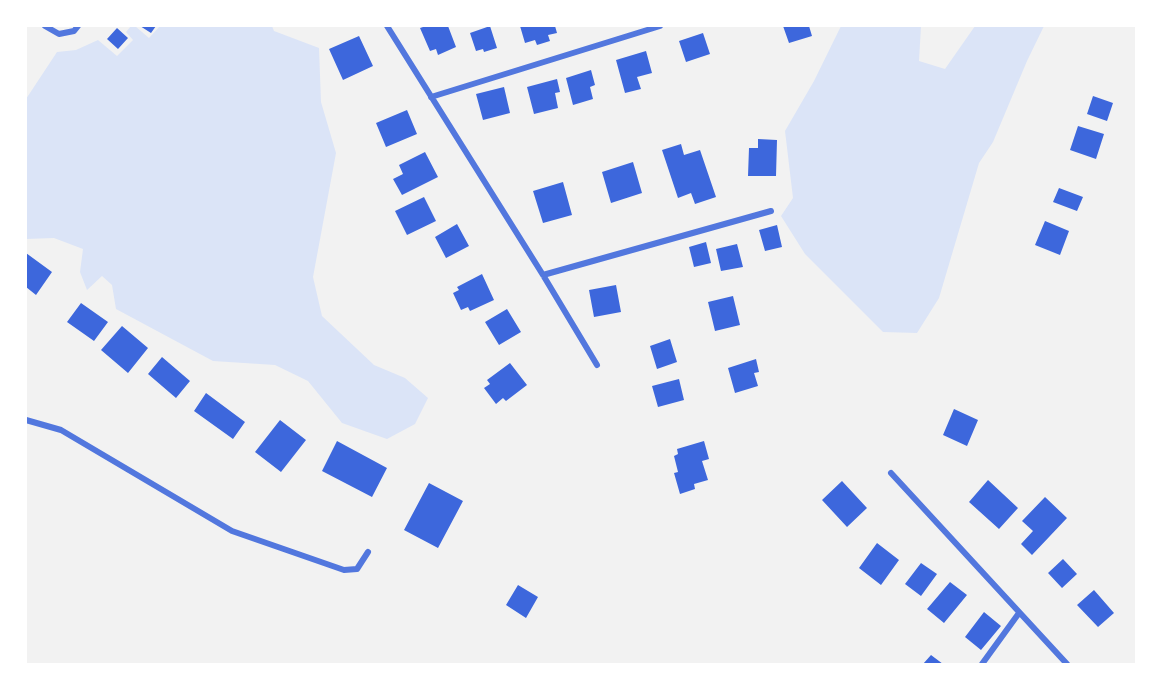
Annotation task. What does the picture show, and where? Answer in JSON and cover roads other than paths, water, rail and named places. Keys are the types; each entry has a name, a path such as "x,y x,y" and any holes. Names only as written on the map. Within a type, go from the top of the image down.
{"street":[{"path":"45,26 58,34 76,28"},
{"path":"387,26 597,365"},
{"path":"431,97 660,26"},
{"path":"543,275 771,211"},
{"path":"26,420 61,430 232,531 344,570 357,569 368,552"},
{"path":"891,473 1067,664"},
{"path":"982,664 1020,612"}]}
